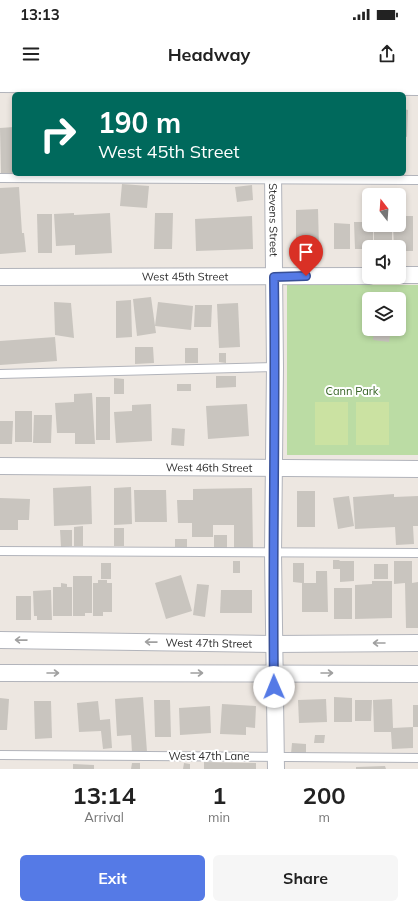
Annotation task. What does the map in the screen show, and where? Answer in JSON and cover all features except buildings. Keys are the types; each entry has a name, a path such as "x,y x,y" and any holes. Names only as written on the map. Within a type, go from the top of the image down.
{"street":[{"path":"0,84 418,87"},
{"name":"Stevens Street","path":"273,177 275,367 273,553 276,763"},
{"path":"406,275 418,275"},
{"name":"West 45th Street","path":"0,277 362,276"},
{"name":"West 46th Street","path":"0,466 418,469"},
{"name":"West 47th Street","path":"0,640 274,644 418,643"},
{"path":"0,673 418,674"}],"lane":[{"path":"0,178 273,177 418,180"},
{"path":"0,374 275,367"},
{"path":"0,551 418,553"},
{"name":"West 47th Lane","path":"0,756 276,763 418,758"}],"green space":[{"name":"Cann Park","path":"287,285 418,285 418,455 287,455"},
{"path":"315,402 348,402 348,445 315,445"},
{"path":"356,402 389,402 389,445 356,445"}],"route":[{"path":"274,687 274,277 306,276"}]}
